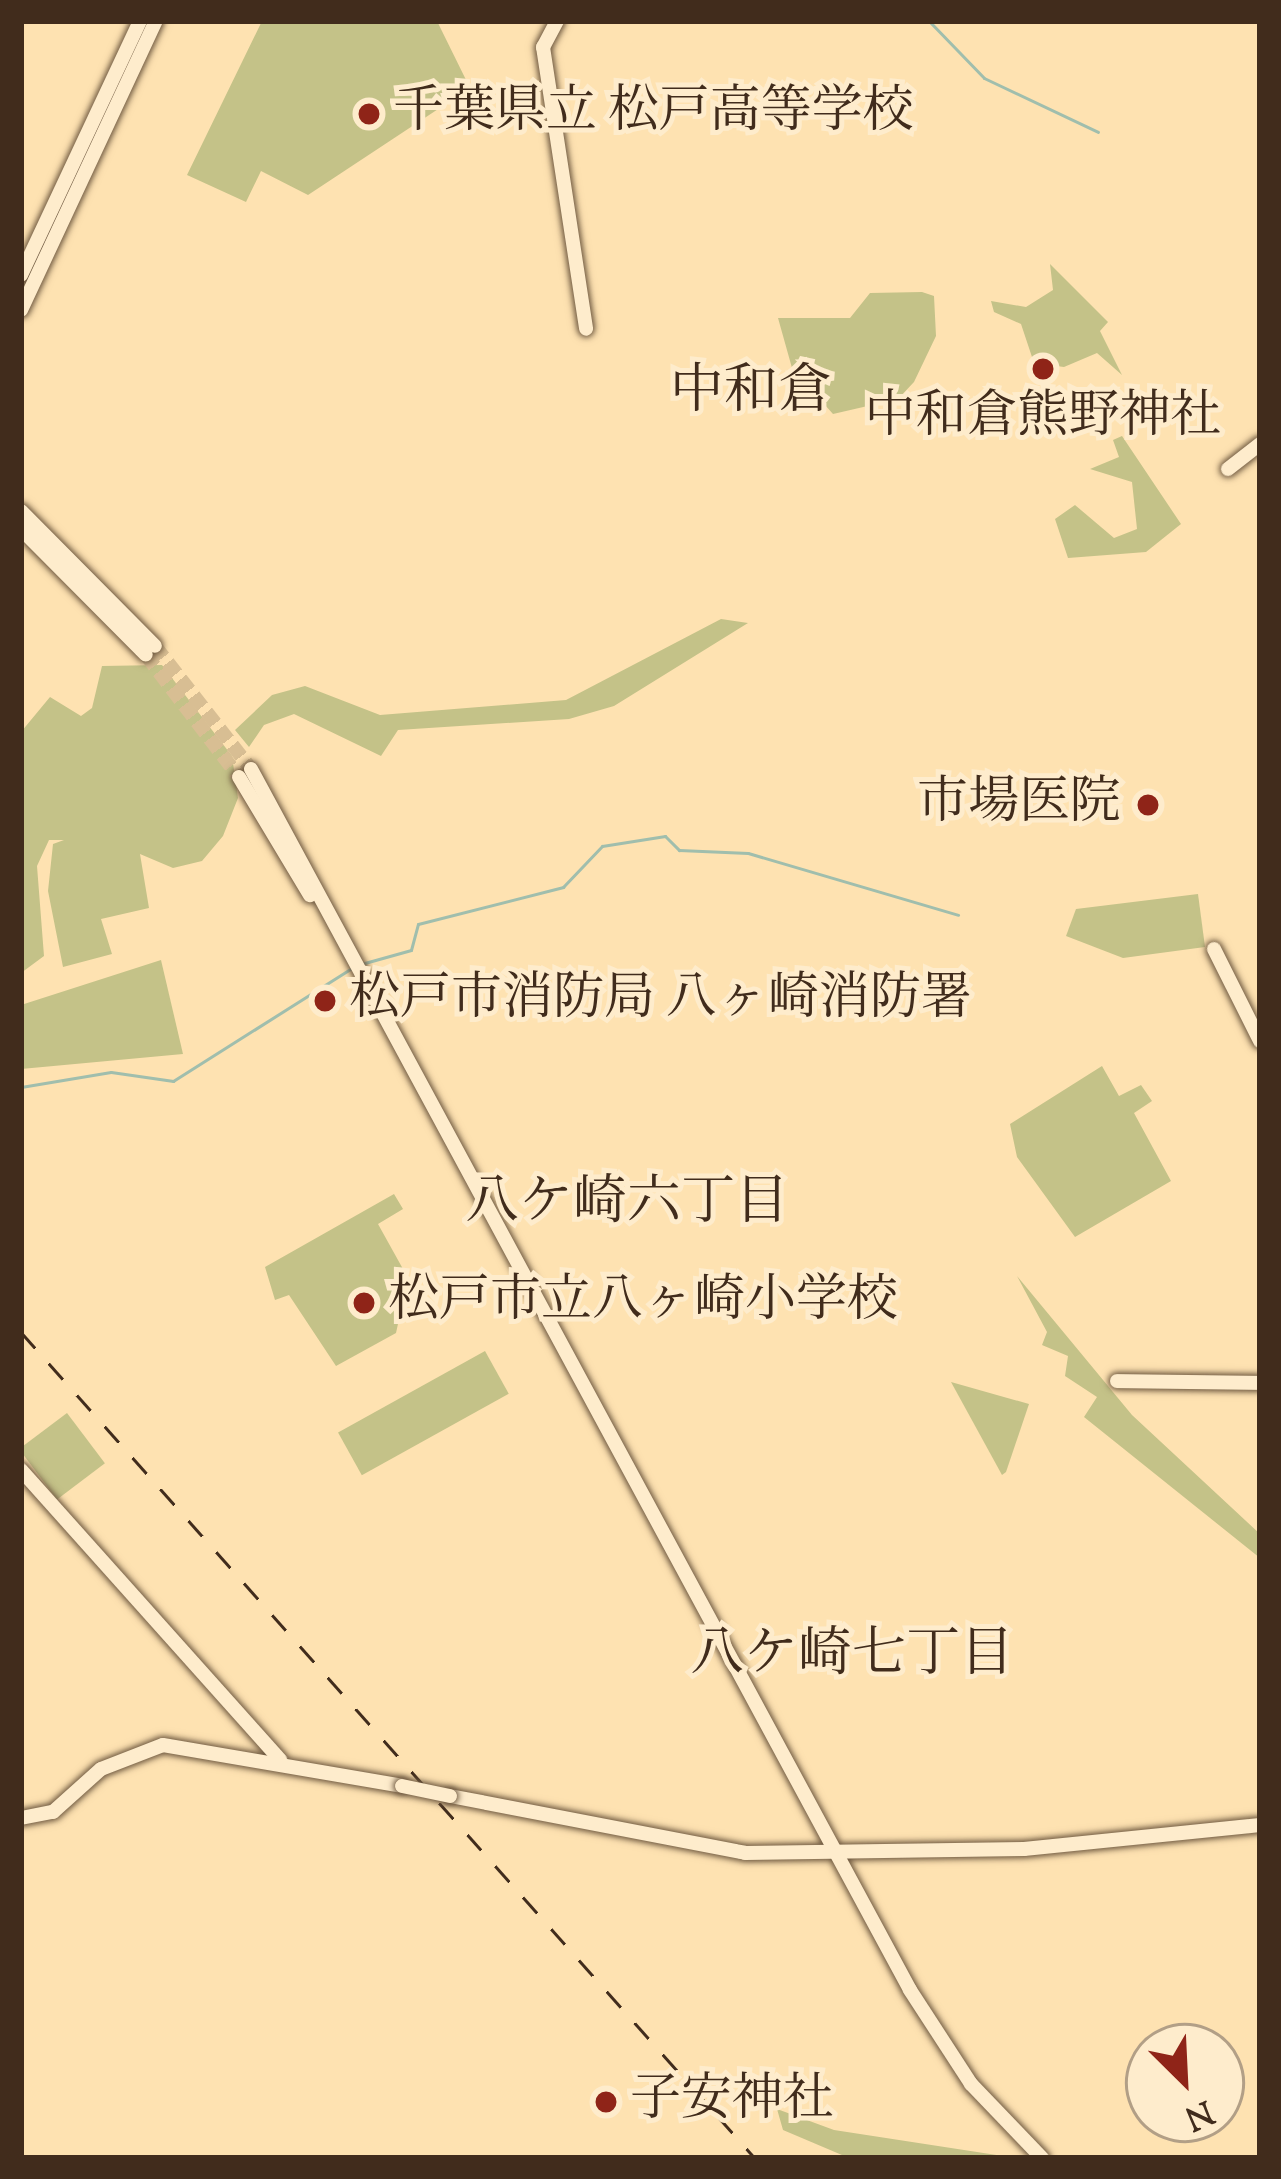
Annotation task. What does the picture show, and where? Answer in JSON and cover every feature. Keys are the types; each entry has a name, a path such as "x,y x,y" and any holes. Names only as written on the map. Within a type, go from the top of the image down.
{"street":[{"path":"21,310 36,260 140,21"},
{"path":"21,275 36,260 156,21"},
{"path":"557,21 543,47 572,265 586,329"},
{"path":"1228,470 1260,444"},
{"path":"21,511 150,651 21,529"},
{"path":"245,773 944,2046 1042,2158"},
{"path":"1214,949 1260,1041"},
{"path":"1117,1381 1260,1383"},
{"path":"21,1470 280,1760"},
{"path":"21,1818 52,1811 100,1769 163,1745 280,1760 696,1847 836,1854 1074,1846 1260,1825"}],"shaded area":[{"path":"262,21 437,21 470,88 308,195 261,171 246,202 187,175"},
{"path":"1050,264 1108,322 1100,331 1122,375 1097,353 1064,367 1034,363 1021,324 994,312 991,301 1026,307 1053,290"},
{"path":"870,293 934,296 936,336 914,382 898,399 833,414 792,368 778,318 850,318"},
{"path":"1122,436 1181,524 1146,552 1068,558 1055,519 1075,505 1114,538 1137,529 1132,482 1090,469 1119,457 1113,440"},
{"path":"721,619 748,623 614,706 569,719 398,730 381,756 294,714 264,725 249,747 235,730 272,695 305,686 380,715 566,700"},
{"path":"162,665 232,756 238,798 223,836 202,861 173,868 140,854 149,908 101,919 112,954 63,967 48,891 53,844 64,840 49,840 37,866 44,956 21,973 21,732 50,697 81,716 92,708 102,666"},
{"path":"1198,894 1205,947 1123,958 1066,936 1076,909"},
{"path":"161,960 183,1054 21,1069 21,1005"},
{"path":"1102,1066 1119,1096 1141,1085 1152,1101 1134,1113 1171,1181 1075,1237 1017,1157 1010,1124"},
{"path":"394,1194 403,1209 378,1224 408,1278 396,1333 336,1366 289,1295 275,1300 265,1267"},
{"path":"1017,1276 1132,1415 1260,1534 1260,1558 1084,1417 1097,1397 1065,1376 1068,1356 1042,1345 1047,1332"},
{"path":"485,1351 509,1394 362,1475 338,1432"},
{"path":"951,1382 1029,1404 1002,1475"},
{"path":"67,1413 105,1463 57,1499 21,1448"},
{"path":"777,2109 834,2130 1016,2158 849,2158 783,2130"}],"waterway":[{"path":"929,21 984,78 1098,132"},
{"path":"361,964 411,950 418,924 563,887 602,846 665,836 679,850 748,853 958,915"},
{"path":"21,1087 111,1072 173,1081 352,968"}],"tunnel":[{"path":"155,646 251,769"},
{"path":"146,655 239,777"}],"railway":[{"path":"21,1332 755,2158"}],"place":[{"name":"千葉県立 松戸高等学校","path":"369,114"},
{"name":"中和倉熊野神社","path":"1043,369"},
{"name":"市場医院","path":"1148,805"},
{"name":"松戸市消防局 八ヶ崎消防署","path":"325,1001"},
{"name":"松戸市立八ヶ崎小学校","path":"364,1303"},
{"name":"子安神社","path":"606,2102"}],"district":[{"name":"中和倉","path":"751,394"},
{"name":"八ケ崎六丁目","path":"627,1205"},
{"name":"八ケ崎七丁目","path":"852,1657"}]}
